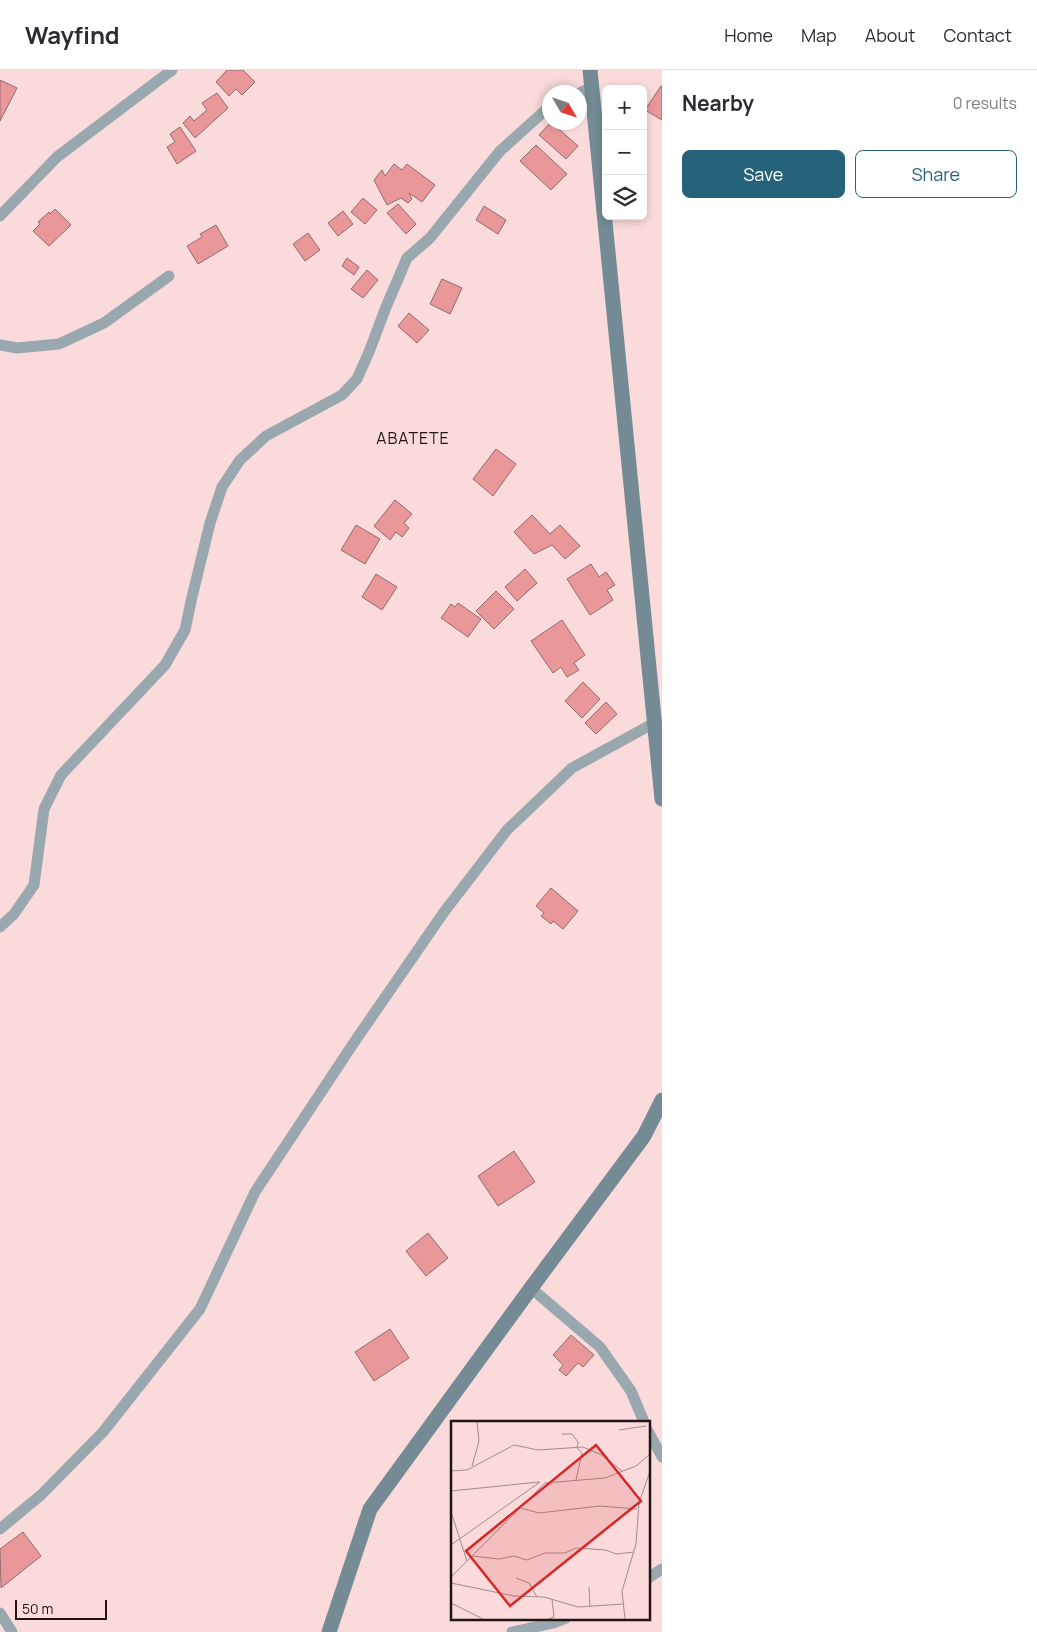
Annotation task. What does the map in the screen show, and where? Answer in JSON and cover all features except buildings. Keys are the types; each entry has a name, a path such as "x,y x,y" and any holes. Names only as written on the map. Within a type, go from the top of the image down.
{"main road":[{"path":"587,85 590,70"},
{"path":"587,99 662,799"},
{"path":"329,1632 370,1509 644,1136 662,1100"}],"street":[{"path":"0,216 57,156 172,70"},
{"path":"0,927 14,914 34,885 44,809 61,775 165,665 186,630 210,523 222,487 240,460 266,436 342,395 357,379 407,258 430,238 500,150 542,113"},
{"path":"0,345 17,348 59,344 104,323 169,276"},
{"path":"0,1528 42,1495 103,1432 200,1309 255,1192 355,1041 444,912 507,830 572,768 654,723"},
{"path":"531,1288 600,1347 632,1391 644,1421"},
{"path":"650,1435 662,1457"},
{"path":"650,1577 662,1569"},
{"path":"0,1613 12,1632"},
{"path":"512,1632 561,1620"}],"district":[{"name":"ABATETE","path":"413,438"}]}
